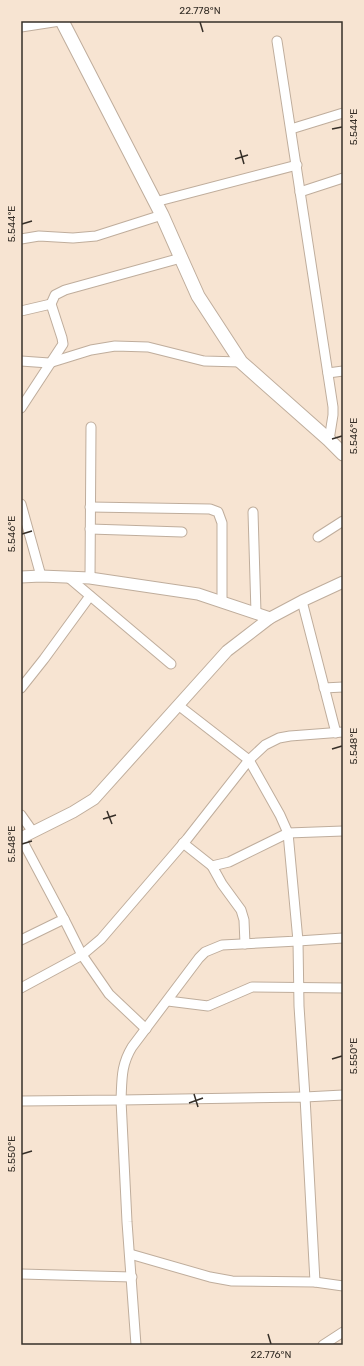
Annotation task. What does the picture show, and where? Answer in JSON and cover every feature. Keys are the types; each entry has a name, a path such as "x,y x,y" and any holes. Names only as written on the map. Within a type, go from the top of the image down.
{"main road":[{"path":"61,21 162,215 198,296 241,362 343,454"}],"street":[{"path":"21,27 61,21"},
{"path":"277,41 334,415 329,440"},
{"path":"291,129 343,113"},
{"path":"155,202 297,165"},
{"path":"300,192 343,178"},
{"path":"21,239 39,236 73,238 96,236 162,215"},
{"path":"21,408 49,363 63,344 51,304 55,295 180,258"},
{"path":"21,311 51,304"},
{"path":"21,361 49,363 91,350 115,346 148,347 204,361 241,362"},
{"path":"328,373 343,371"},
{"path":"90,578 91,427"},
{"path":"21,504 40,576"},
{"path":"90,507 210,509 218,512 222,523 222,602"},
{"path":"253,512 256,613"},
{"path":"318,537 343,522"},
{"path":"90,529 182,532"},
{"path":"21,577 40,576 90,578 198,594 270,618"},
{"path":"68,577 171,664"},
{"path":"146,1029 109,994 82,955 21,838 73,812 94,799 226,651 270,618 343,582"},
{"path":"21,688 90,596"},
{"path":"21,988 82,955 101,938 183,843 249,760 265,745 279,738 290,736 339,732 324,688 302,601"},
{"path":"324,688 343,687"},
{"path":"178,705 249,760 280,815 288,833 298,941 299,988 315,1282"},
{"path":"21,815 33,832"},
{"path":"212,866 229,862 288,833 343,831"},
{"path":"183,843 212,866 222,884 241,910 244,920 245,944"},
{"path":"21,940 64,919"},
{"path":"136,1345 127,1222 122,1100 123,1068 126,1058 146,1029 205,952 222,946 343,938"},
{"path":"168,1001 208,1006 252,988 343,988"},
{"path":"21,1101 343,1096"},
{"path":"130,1254 210,1277 232,1281 315,1282 343,1286"},
{"path":"21,1274 132,1277"},
{"path":"323,1345 343,1332"}]}
